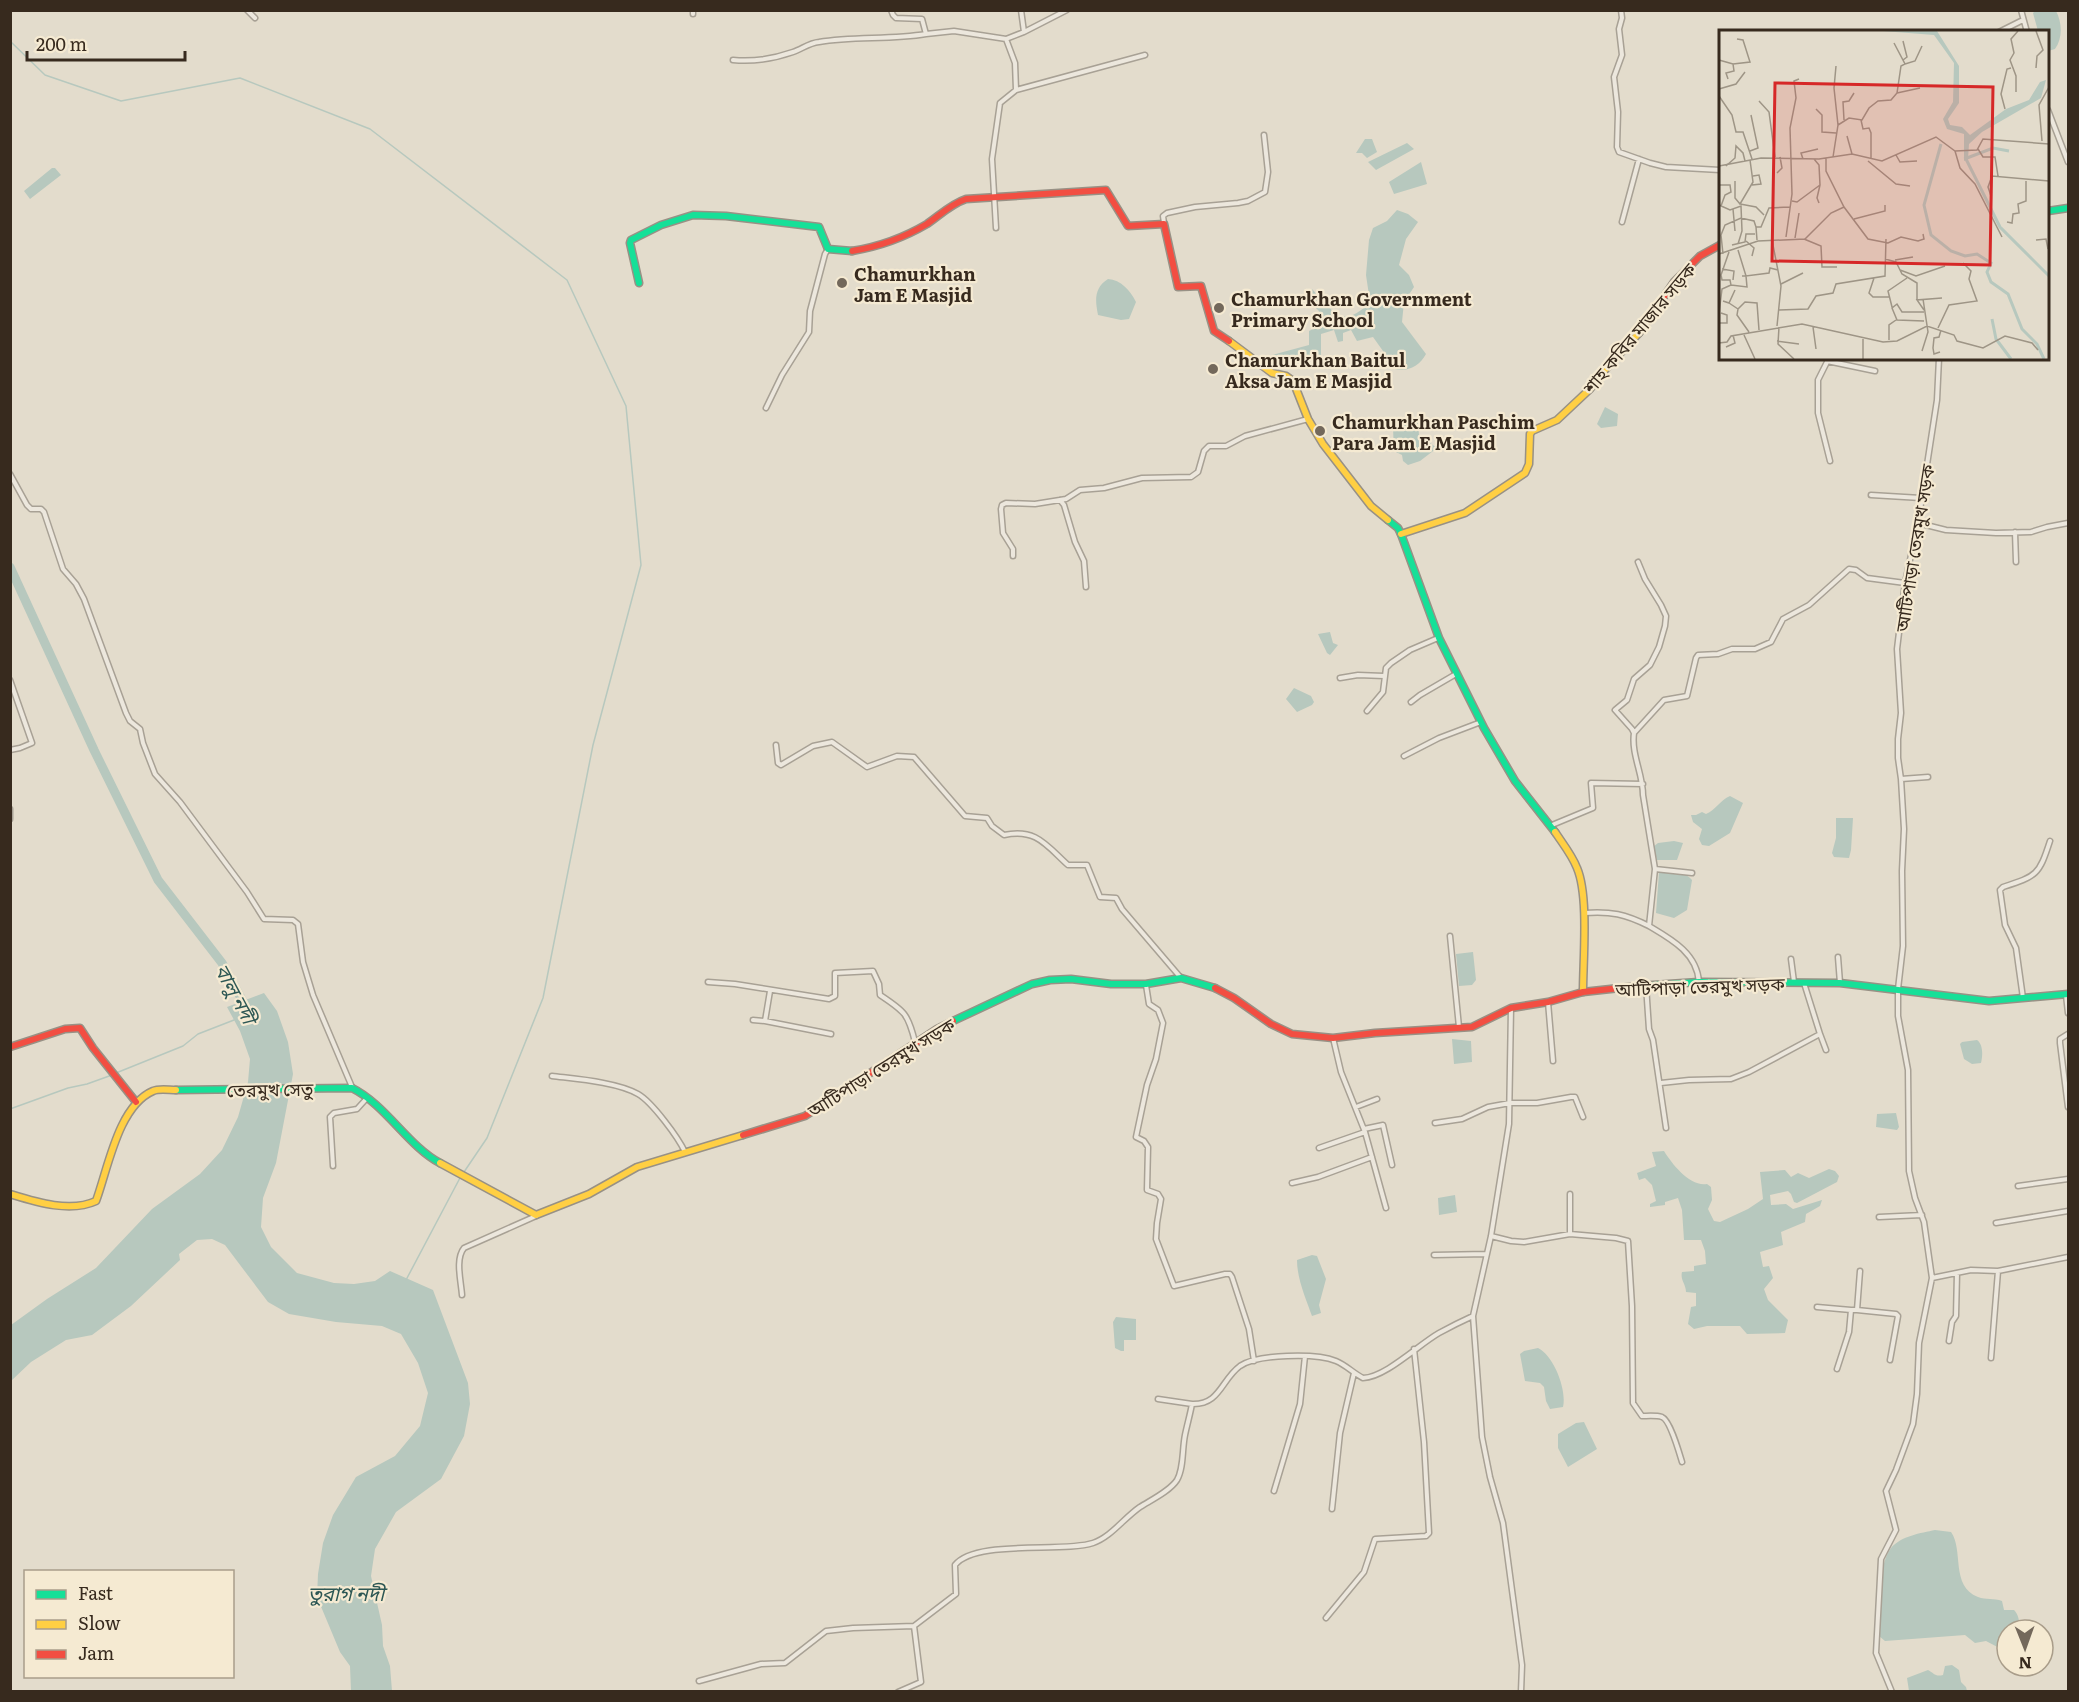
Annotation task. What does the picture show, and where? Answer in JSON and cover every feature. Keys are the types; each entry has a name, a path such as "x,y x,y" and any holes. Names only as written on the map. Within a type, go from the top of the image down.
{"main road":[{"path":"639,284 631,240 661,225 693,215 726,216 819,227 828,249 850,251 866,248 919,228 961,200 994,197 1106,190 1128,226 1164,224 1178,287 1202,287 1214,331 1272,373 1289,377 1293,381 1308,419 1323,444 1371,506 1398,528 1439,638 1498,754 1515,781 1551,825 1577,867 1581,880 1584,913 1583,992"},
{"path":"2049,211 2068,209"},
{"name":"শাহ কবির মাজার সড়ক","path":"1401,534 1465,513 1525,473 1529,464 1532,431 1557,420 1590,388 1636,337 1674,282 1700,256 1719,246"},
{"name":"আটিপাড়া তেরমুখ সড়ক","path":"536,1215 589,1194 637,1167 805,1116 937,1029 1032,984 1050,980 1071,979 1111,984 1146,984 1181,978 1211,986 1234,998 1271,1024 1292,1034 1334,1038 1472,1027 1511,1008 1548,1002 1583,992 1646,985 1699,982 1840,983 1989,1001 2067,994"},
{"path":"10,1047 74,1027 80,1028 89,1043 136,1102 119,1132 99,1196 92,1205 51,1203 10,1194"},
{"path":"352,1088 368,1097 433,1160 536,1215"},
{"name":"তেরমুখ সেতু","path":"136,1102 155,1089 352,1088"}],"street":[{"path":"247,10 255,18"},
{"path":"891,10 894,17 922,19 926,34"},
{"path":"1021,10 1024,32"},
{"path":"733,60 759,62 811,43 861,37 905,37 954,31 1006,39 1067,10"},
{"path":"1621,10 1622,18 1618,29 1622,55 1614,77 1619,152 1666,167 1719,170"},
{"path":"2022,10 2026,30"},
{"path":"2003,30 2023,20"},
{"path":"1006,39 1015,63 1016,90"},
{"path":"996,228 992,159 1000,104 1016,90 1145,55"},
{"path":"2049,112 2068,159"},
{"path":"1164,224 1164,216 1167,213 1195,207 1248,201 1265,192 1268,172 1264,135"},
{"path":"1622,222 1639,159"},
{"path":"766,408 791,359 809,332 810,311 828,249"},
{"path":"1830,461 1818,413 1818,380 1828,360 1875,371"},
{"name":"আটিপাড়া তেরমুখ সড়ক","path":"1898,989 1903,946 1904,830 1898,758 1901,713 1898,649 1905,583 1918,524 1937,400 1939,360"},
{"path":"1013,556 1013,549 1003,534 1002,505 1006,503 1035,504 1066,499 1080,490 1104,488 1142,478 1191,477 1198,472 1204,451 1209,446 1226,446 1245,436 1308,419"},
{"path":"10,474 27,505 31,508 42,509 44,512 63,569 76,584 84,599 116,689 130,721 140,729 155,774 180,802 247,892 264,919 293,920 298,924 303,962 313,995 352,1088"},
{"path":"1871,495 1921,498"},
{"path":"1060,499 1084,561 1086,588"},
{"path":"1918,524 1946,530 2031,532 2068,523"},
{"path":"2015,532 2016,562"},
{"path":"1638,562 1666,616 1665,626 1659,647 1650,664 1634,679 1627,700 1615,710 1634,733 1634,746 1643,784 1655,869 1649,926"},
{"path":"1634,733 1664,700 1687,696 1698,655 1718,654 1732,649 1755,649 1771,642 1784,619 1809,605 1849,569 1856,570 1867,578 1905,583"},
{"path":"1367,711 1383,692 1386,669 1396,658 1439,638"},
{"path":"1411,702 1456,674"},
{"path":"1340,678 1358,675 1384,676"},
{"path":"10,680 32,743 10,750"},
{"path":"1404,756 1439,738 1482,721"},
{"path":"776,745 778,763 781,765 813,746 832,742 867,767 897,756 914,757 965,816 987,818 992,826 1004,835 1017,832 1028,833 1047,845 1068,865 1086,865 1100,897 1116,898 1122,909 1181,978"},
{"path":"1901,779 1928,777"},
{"path":"1551,825 1593,808 1591,783 1643,784"},
{"path":"10,809 10,819"},
{"path":"2023,998 2016,948 2005,925 2000,890 2034,875 2042,865 2050,841"},
{"path":"1655,869 1692,873"},
{"path":"1584,913 1605,911 1628,915 1671,939 1694,961 1699,982"},
{"path":"1450,936 1459,1028"},
{"path":"1838,957 1840,983"},
{"path":"1791,959 1794,982"},
{"path":"708,982 832,999 835,996 835,974 873,971 879,984 880,995 905,1012 911,1022 915,1042"},
{"path":"1804,983 1826,1050"},
{"path":"1146,984 1149,1004 1158,1010 1163,1023 1136,1137 1144,1141 1148,1147 1147,1190 1158,1194 1161,1198 1156,1239 1174,1286 1230,1274 1249,1329 1254,1361"},
{"path":"1646,985 1649,1029 1661,1083 1666,1128"},
{"path":"1892,1692 1876,1653 1881,1559 1896,1530 1886,1491 1913,1424 1919,1343 1932,1278 1926,1232 1909,1171 1908,1070 1899,1016 1898,989"},
{"path":"765,1021 770,990"},
{"path":"2067,994 2068,1013"},
{"path":"1548,1002 1553,1061"},
{"path":"1511,1008 1510,1103 1506,1145 1491,1236 1473,1316 1482,1437 1503,1523 1522,1665 1521,1692"},
{"path":"753,1020 831,1034"},
{"path":"1661,1083 1731,1079 1749,1072 1820,1034"},
{"path":"2068,1034 2060,1039 2068,1107"},
{"path":"1334,1038 1341,1072 1365,1130 1386,1208"},
{"path":"552,1076 591,1081 639,1094 661,1117 685,1152"},
{"path":"1435,1123 1462,1119 1488,1107 1510,1103 1537,1103 1571,1096 1575,1097 1583,1117"},
{"path":"333,1166 330,1117 334,1113 357,1109 368,1097"},
{"path":"1356,1107 1377,1100"},
{"path":"1319,1148 1383,1125 1392,1165"},
{"path":"1292,1183 1318,1177 1372,1157"},
{"path":"2018,1186 2068,1179"},
{"path":"1569,1234 1570,1194"},
{"path":"1996,1223 2068,1211"},
{"path":"462,1295 460,1252 464,1248 536,1215"},
{"path":"1879,1217 1922,1215"},
{"path":"1491,1236 1524,1242 1569,1234 1628,1241 1632,1306 1632,1403 1642,1416 1665,1418 1682,1462"},
{"path":"1434,1255 1487,1254"},
{"path":"1932,1278 1971,1270 1998,1271 2068,1257"},
{"path":"1837,1369 1849,1332 1860,1271"},
{"path":"1991,1359 1998,1271"},
{"path":"1949,1341 1952,1322 1956,1316 1957,1273"},
{"path":"1817,1307 1896,1314 1898,1316 1890,1360"},
{"path":"1158,1399 1202,1404 1210,1401 1239,1368 1254,1361 1294,1355 1334,1360 1363,1378 1373,1376 1414,1349 1473,1316"},
{"path":"1326,1618 1364,1572 1375,1539 1426,1536 1429,1533 1424,1442 1414,1349"},
{"path":"1274,1491 1300,1404 1305,1356"},
{"path":"1332,1509 1340,1433 1354,1373"},
{"path":"699,1681 761,1664 785,1663 826,1631 914,1626 956,1594 956,1566 967,1557 1017,1548 1091,1544 1101,1539 1131,1513 1176,1482 1180,1474 1184,1436 1192,1404"},
{"path":"898,1692 921,1681 914,1626"}],"water":[{"path":"2035,11 2056,11 2060,20 2060,35 2055,49 2049,51 2049,30 2038,30 2033,13"},
{"path":"1365,139 1372,139 1377,152 1367,158 1362,153 1356,153"},
{"path":"1407,143 1414,149 1376,170 1368,162"},
{"path":"1421,162 1427,184 1394,194 1389,182"},
{"path":"55,168 61,175 30,199 24,191"},
{"path":"1397,210 1408,214 1418,222 1406,239 1399,265 1409,275 1414,287 1404,302 1402,322 1426,354 1423,359 1414,367 1397,370 1386,365 1383,351 1373,337 1357,341 1351,330 1343,333 1343,341 1338,342 1334,330 1321,334 1321,356 1290,362 1272,359 1272,355 1309,345 1309,331 1323,324 1319,311 1307,299 1304,292 1312,289 1338,315 1352,315 1370,302 1366,275 1369,240 1373,228 1387,221"},
{"path":"1108,279 1125,286 1136,302 1129,319 1121,320 1098,315 1096,304 1098,290"},
{"path":"1605,407 1618,414 1617,426 1601,428 1597,424"},
{"path":"1414,420 1418,423 1419,435 1437,448 1420,461 1408,465 1403,461 1402,455 1394,451 1393,428 1399,422"},
{"path":"1330,632 1333,643 1338,645 1330,655 1318,634"},
{"path":"1294,688 1311,696 1314,702 1312,705 1297,712 1286,699"},
{"path":"1730,796 1743,803 1730,833 1709,846 1702,845 1699,839 1702,829 1693,822 1691,815 1702,812 1706,814"},
{"path":"1836,818 1853,818 1849,858 1834,857 1832,853 1836,838"},
{"path":"1674,841 1683,843 1677,860 1657,860 1653,847 1658,843"},
{"path":"1659,872 1681,874 1692,880 1687,910 1674,918 1656,913"},
{"path":"1473,952 1476,980 1472,985 1459,986 1456,954"},
{"name":"তুরাগ নদী","path":"264,993 277,1011 288,1042 293,1074 276,1163 263,1198 261,1227 271,1247 297,1273 334,1283 354,1284 375,1281 390,1271 433,1290 468,1383 470,1404 464,1436 441,1479 396,1512 375,1549 371,1576 382,1625 383,1646 390,1666 392,1691 351,1691 350,1666 340,1652 317,1597 323,1543 333,1515 356,1477 395,1456 420,1426 428,1393 418,1363 401,1334 382,1326 336,1322 289,1314 268,1302 225,1245 212,1239 197,1240 179,1254 180,1260 131,1306 92,1335 66,1340 31,1362 11,1381 11,1325 96,1268 152,1209 200,1174 222,1150 238,1117 248,1082 250,1059 240,1031 227,1007"},
{"path":"1452,1039 1471,1041 1472,1062 1454,1064"},
{"path":"1977,1040 1982,1050 1981,1063 1972,1064 1964,1059 1960,1044"},
{"path":"1896,1113 1899,1127 1897,1130 1876,1127 1877,1114"},
{"path":"1664,1151 1688,1178 1711,1187 1712,1200 1708,1209 1714,1221 1720,1222 1763,1199 1760,1172 1785,1170 1791,1177 1798,1173 1809,1178 1829,1169 1835,1171 1839,1176 1837,1182 1797,1203 1788,1191 1770,1195 1771,1205 1786,1204 1793,1209 1822,1200 1820,1206 1806,1214 1805,1222 1781,1232 1783,1245 1760,1252 1763,1267 1769,1266 1773,1278 1764,1289 1768,1300 1788,1320 1785,1333 1747,1334 1740,1326 1707,1326 1694,1329 1688,1324 1691,1307 1696,1306 1696,1293 1686,1292 1682,1272 1694,1271 1694,1266 1706,1264 1705,1251 1701,1240 1684,1240 1682,1210 1678,1198 1665,1202 1665,1205 1650,1207 1650,1204 1656,1201 1652,1185 1645,1178 1639,1180 1637,1173 1656,1166 1652,1152"},
{"path":"1455,1195 1457,1212 1439,1215 1438,1198"},
{"path":"1312,1255 1317,1256 1326,1279 1319,1305 1321,1313 1312,1316 1300,1282 1297,1260"},
{"path":"1116,1317 1136,1319 1136,1340 1124,1340 1124,1351 1115,1348 1113,1322"},
{"path":"1538,1348 1549,1358 1558,1374 1563,1392 1563,1407 1550,1409 1544,1387 1540,1383 1525,1381 1520,1354"},
{"path":"1584,1422 1597,1449 1568,1467 1558,1448 1558,1434 1576,1423"},
{"path":"1935,1530 1951,1532 1957,1548 1961,1576 1969,1592 1981,1598 2002,1601 2004,1610 2014,1610 2018,1618 1995,1618 1995,1646 1986,1641 1975,1643 1965,1635 1885,1641 1879,1636 1883,1566 1891,1548 1912,1536"},
{"path":"1952,1665 1959,1670 1961,1682 1967,1691 1909,1691 1907,1678 1928,1670 1936,1675 1943,1675 1945,1666"}],"waterway":[{"path":"10,41 45,75 121,101 240,78 370,129 567,280 626,406 641,565 593,745 543,998 487,1138 464,1172"},
{"name":"বালু নদী","path":"10,567 94,750 158,880 222,963 248,1011"},
{"path":"116,1073 183,1046 198,1034 234,1020"},
{"path":"10,1109 112,1075"},
{"path":"406,1280 461,1176"}],"traffic: fast":[{"path":"2049,211 2068,208"},
{"path":"639,283 631,240 661,225 693,215 726,216 819,227 828,249 852,251"},
{"path":"1388,520 1398,528 1401,534 1439,638 1484,728 1515,781 1555,832"},
{"path":"953,1021 1032,984 1050,980 1071,979 1111,984 1146,984 1181,978 1215,988"},
{"path":"1638,986 1699,982 1840,983 1989,1001 2068,994"},
{"path":"176,1090 352,1088 376,1104 428,1156 440,1163"}],"traffic: slow":[{"path":"1401,534 1465,513 1525,473 1529,464 1532,431 1557,420 1590,389 1639,333"},
{"path":"1229,341 1272,373 1286,376 1293,381 1308,419 1323,444 1371,506 1388,520"},
{"path":"1555,832 1573,859 1581,880 1584,911 1583,992"},
{"path":"10,1194 42,1203 64,1206 96,1201 116,1140 131,1110 153,1091 176,1090"},
{"path":"440,1163 536,1215 589,1194 637,1167 743,1135"}],"traffic: jam":[{"path":"852,251 881,244 910,233 966,199 1106,190 1128,226 1164,224 1178,287 1201,286 1214,331 1229,341"},
{"path":"1639,333 1674,282 1700,256 1719,246"},
{"path":"1215,988 1234,998 1271,1024 1292,1034 1333,1038 1472,1027 1511,1008 1548,1002 1583,992 1638,986"},
{"path":"743,1135 805,1116 937,1029 953,1021"},
{"path":"10,1047 65,1029 80,1028 136,1102"}],"place":[{"name":"Chamurkhan Jam E Masjid","path":"842,283"},
{"name":"Chamurkhan Government Primary School","path":"1219,308"},
{"name":"Chamurkhan Baitul Aksa Jam E Masjid","path":"1213,369"},
{"name":"Chamurkhan Paschim Para Jam E Masjid","path":"1320,431"}]}
